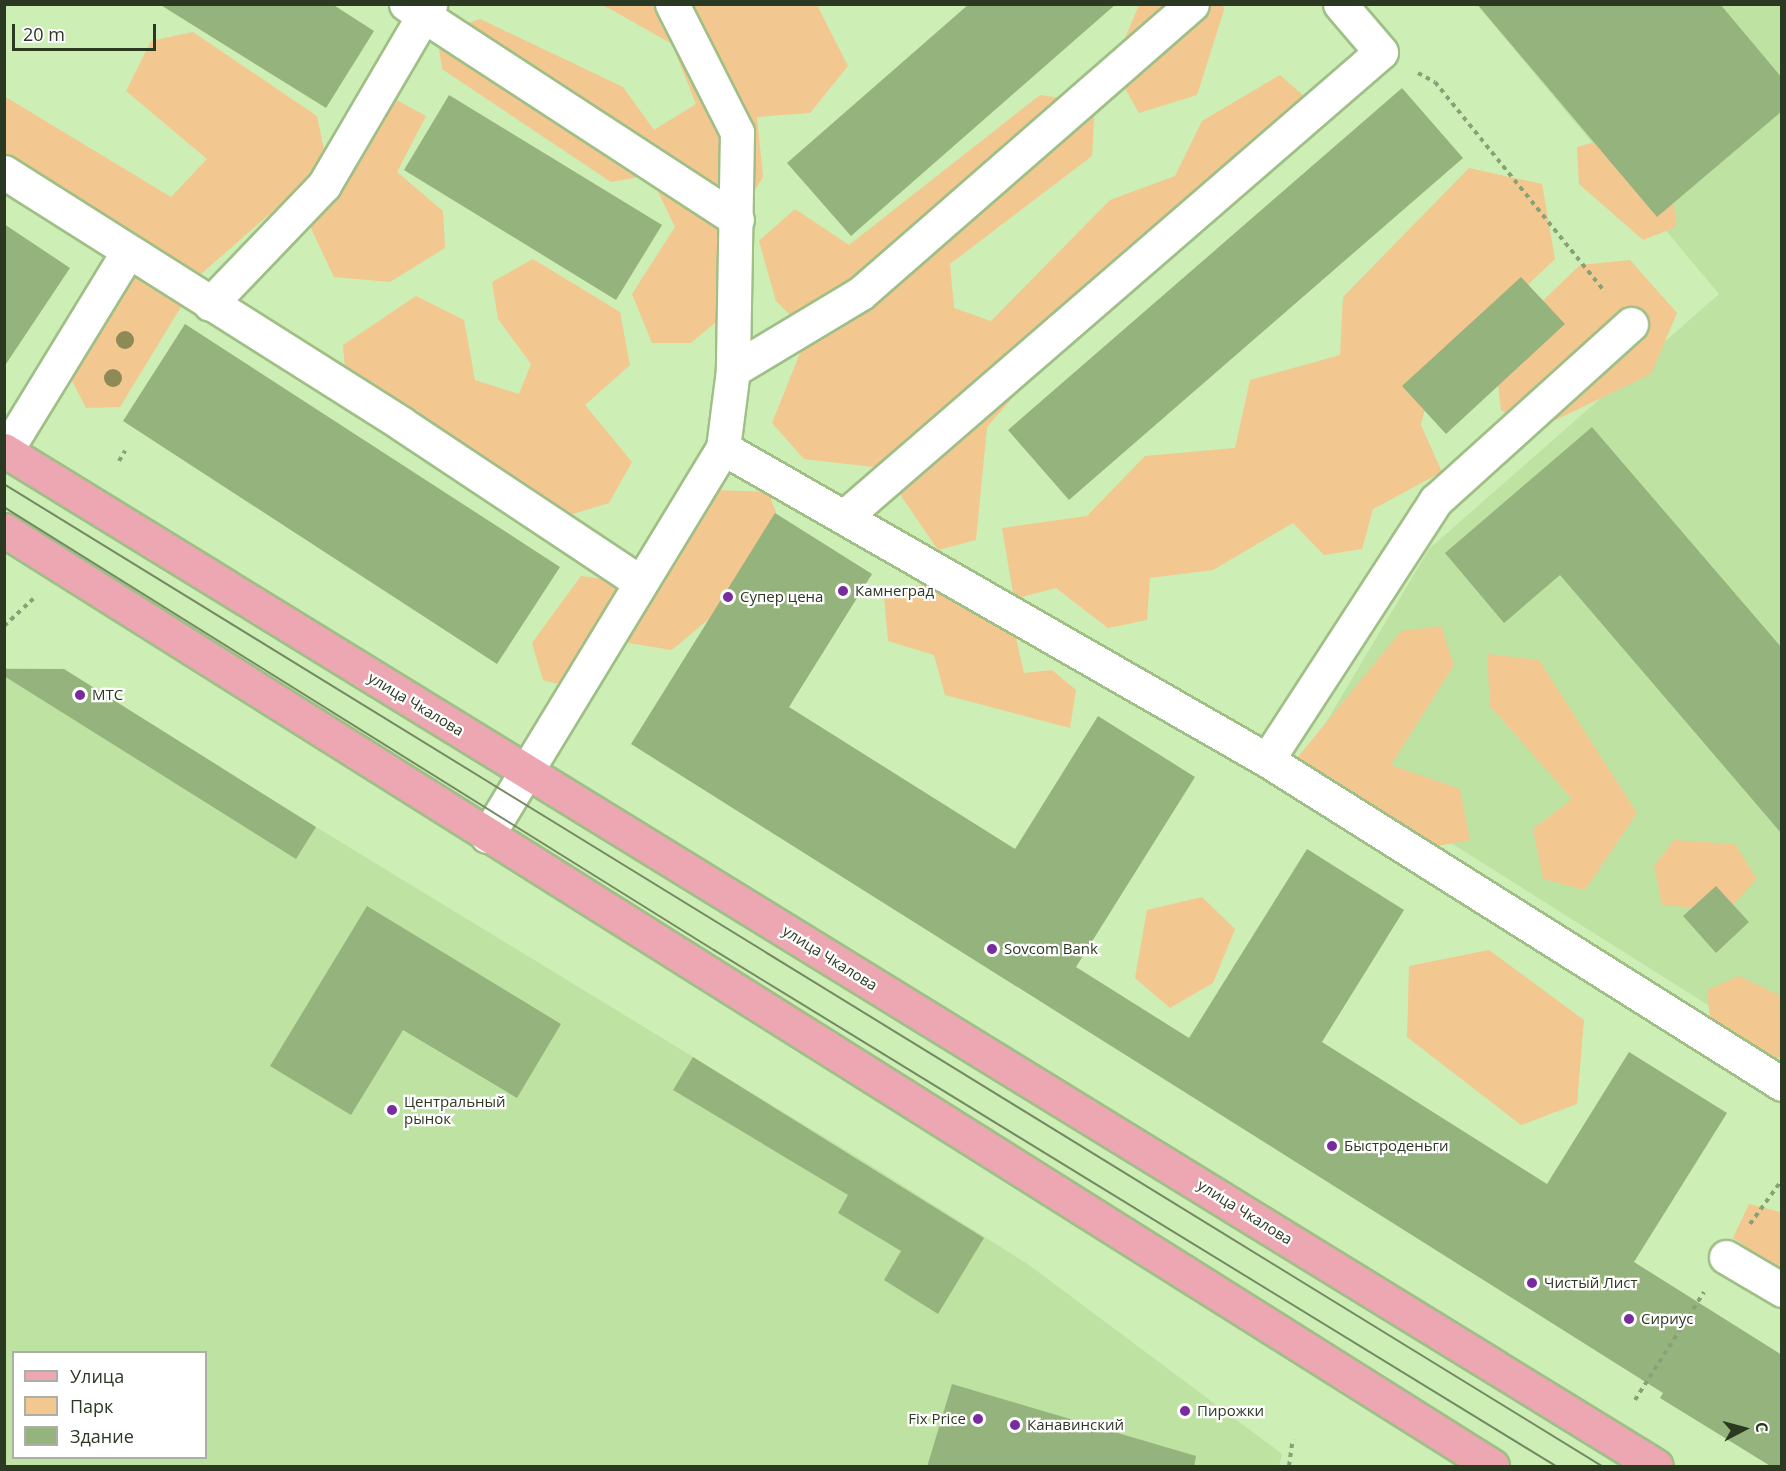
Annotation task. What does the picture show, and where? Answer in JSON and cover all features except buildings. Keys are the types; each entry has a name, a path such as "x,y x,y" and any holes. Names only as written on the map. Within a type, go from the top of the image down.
{"main road":[{"name":"улица Чкалова","path":"5,452 1656,1467"},
{"path":"4,530 1492,1467"}],"lane":[{"path":"488,836 723,448 733,370 737,132 672,4"},
{"path":"733,370 861,293 1192,4"},
{"path":"844,517 1380,52 1340,4"},
{"path":"210,304 324,185 419,8 737,220"},
{"path":"4,172 402,424 640,582"},
{"path":"5,452 128,252"},
{"path":"1267,760 1436,500 1632,324"},
{"path":"723,448 1267,760 1782,1084"},
{"path":"1726,1257 1782,1290"}],"path":[{"path":"1380,52 1435,82 1632,324"},
{"path":"119,461 125,451"},
{"path":"4,626 34,598"},
{"path":"1289,1467 1293,1439"}],"shaded area":[{"path":"1477,5 1781,5 1781,1051 1308,753 1429,549 1719,294"},
{"name":"Центральный рынок","path":"5,668 64,669 316,827 867,1163 1029,1265 1282,1454 1279,1466 5,1466"}],"green space":[{"path":"603,5 817,5 848,66 810,113 757,117 763,177 727,235 750,293 691,343 652,343 632,294 675,227 650,175 611,182 442,69 437,34 480,19 623,87 654,130 696,104 672,44"},
{"path":"1139,5 1223,5 1224,10 1197,95 1139,113 1113,67"},
{"path":"193,32 317,116 327,164 201,274 120,407 86,408 68,373 144,250 5,158 4,96 171,197 207,159 126,91 151,41"},
{"path":"1280,75 1306,98 1230,208 1156,233 987,427 976,540 938,550 882,468 804,459 772,423 808,333 776,301 759,241 795,209 849,245 1040,95 1095,103 1092,156 950,264 954,308 991,321 1110,200 1175,176 1202,121"},
{"path":"393,98 426,116 397,172 443,211 445,248 390,282 334,277 308,222"},
{"path":"1613,137 1673,192 1676,227 1643,240 1579,184 1577,147"},
{"path":"1469,168 1542,184 1555,259 1434,373 1421,425 1442,472 1373,509 1362,549 1324,555 1293,523 1213,570 1150,578 1147,620 1108,628 1056,588 1014,599 1002,528 1087,516 1145,456 1235,448 1250,380 1340,355 1343,297"},
{"path":"533,259 620,312 630,365 585,405 632,462 609,503 533,526 426,456 418,410 373,424 348,407 343,345 416,296 464,320 475,380 519,394 531,364 498,319 492,282"},
{"path":"1630,260 1677,313 1651,374 1537,429 1501,410 1494,348 1580,265"},
{"path":"713,490 768,492 791,550 672,650 597,638 570,687 543,680 532,643 581,576 649,585"},
{"path":"926,583 1015,634 1024,673 1052,670 1076,690 1070,728 945,695 934,655 888,641 884,597"},
{"path":"1441,626 1454,665 1391,765 1460,789 1470,840 1422,849 1359,836 1308,807 1297,758 1401,631"},
{"path":"1487,654 1539,660 1637,813 1585,890 1543,879 1533,829 1572,799 1490,706"},
{"path":"1674,840 1735,844 1757,879 1727,911 1662,905 1654,866"},
{"path":"1202,897 1235,929 1213,983 1170,1008 1135,978 1147,910"},
{"path":"1489,950 1584,1020 1577,1104 1521,1125 1407,1037 1409,966"},
{"path":"1739,976 1781,996 1781,1056 1773,1062 1711,1026 1707,990"},
{"path":"1749,1204 1781,1212 1781,1271 1733,1238"}],"tram line":[{"path":"4,484 1602,1466"},
{"path":"4,507 714,950 1556,1466"}],"place":[{"name":"Камнеград","path":"843,591"},
{"name":"Супер цена","path":"728,597"},
{"name":"МТС","path":"80,695"},
{"name":"Sovcom Bank","path":"992,949"},
{"name":"Центральный рынок","path":"392,1110"},
{"name":"Быстроденьги","path":"1332,1146"},
{"name":"Чистый Лист","path":"1532,1283"},
{"name":"Сириус","path":"1629,1319"},
{"name":"Пирожки","path":"1185,1411"},
{"name":"Fix Price","path":"978,1419"},
{"name":"Канавинский","path":"1015,1425"}]}
